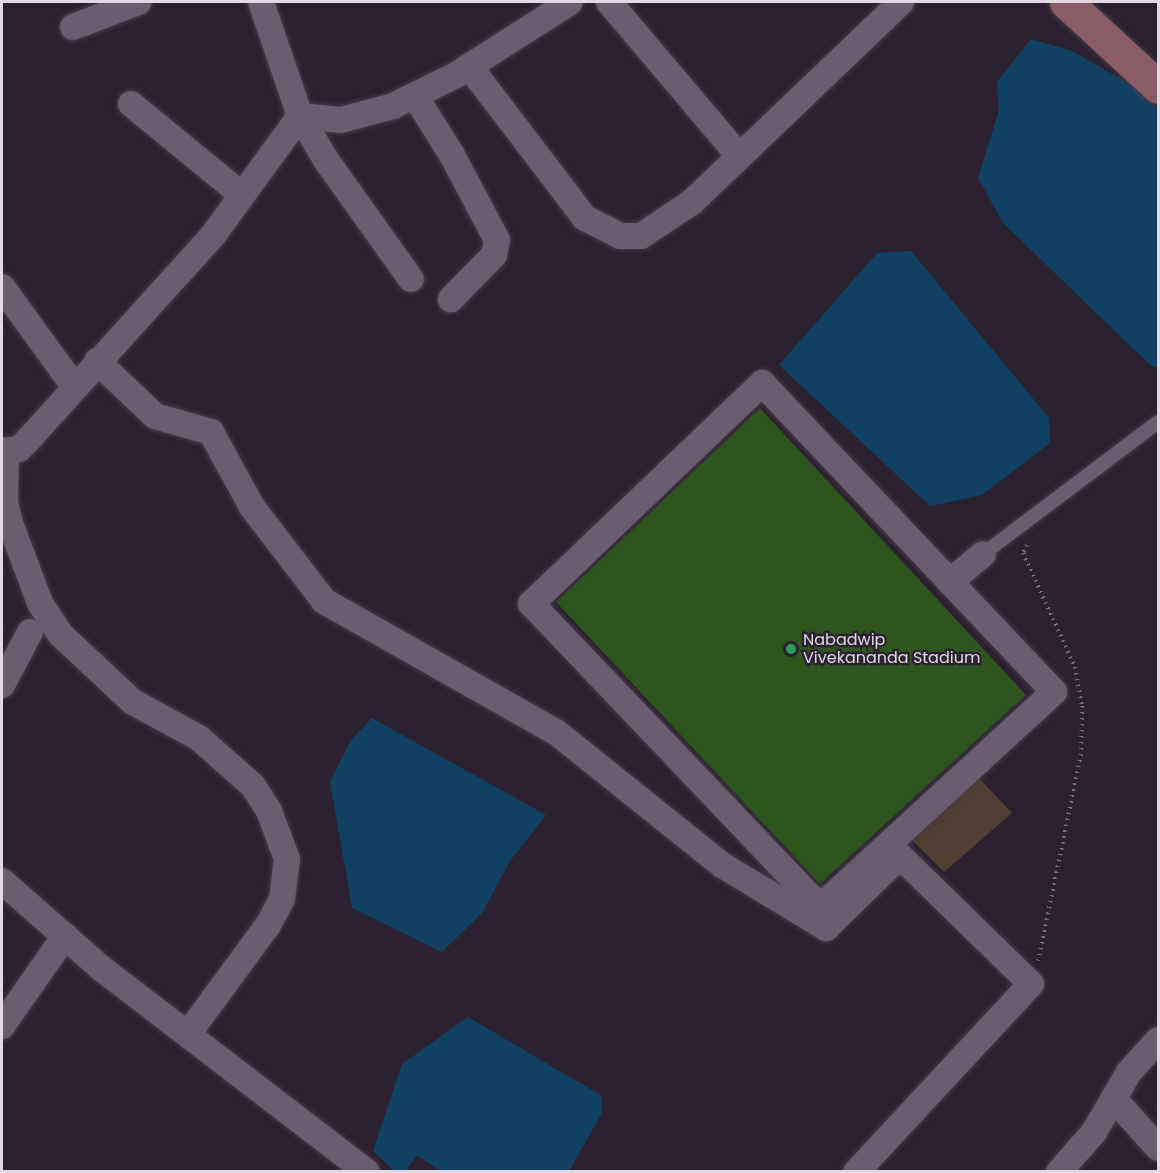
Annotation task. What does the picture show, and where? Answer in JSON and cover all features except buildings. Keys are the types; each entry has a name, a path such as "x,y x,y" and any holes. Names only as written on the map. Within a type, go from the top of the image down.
{"main road":[{"path":"1066,2 1158,87"}],"street":[{"path":"73,27 138,2"},
{"path":"261,2 300,116 326,160 411,279"},
{"path":"300,116 341,120 365,116 415,96 470,66 570,2"},
{"path":"609,2 739,156"},
{"path":"470,66 585,218 620,236 641,236 664,224 692,202 901,2"},
{"path":"415,96 452,155 497,240 494,255 451,299"},
{"path":"131,104 242,195"},
{"path":"188,1034 273,916 282,899 287,859 269,811 253,786 199,738 133,702 60,634 40,603 10,523 5,502 4,452 19,449 214,234 300,116"},
{"path":"2,287 74,386"},
{"path":"97,361 155,416 211,432 252,507 324,601 556,732 722,865 826,928 900,856 1031,984 856,1172"},
{"path":"762,383 950,582 1054,692 820,907 531,604 762,383"},
{"path":"950,582 983,554"},
{"path":"2,684 30,632"},
{"path":"2,881 65,936 367,1172"},
{"path":"2,1026 65,936"},
{"path":"1059,1172 1094,1132 1115,1100 1129,1072 1158,1040"},
{"path":"1115,1100 1158,1148"}],"lane":[{"path":"983,554 1158,422"}],"path":[{"path":"1031,984 1081,754 1082,706 1075,667 1023,553 1042,510"}],"green space":[{"name":"Nabadwip Vivekananda Stadium","path":"760,408 1026,695 820,884 556,602"}],"water":[{"path":"1031,39 1072,51 1137,88 1158,109 1158,368 1150,365 1003,223 978,178 999,110 997,82"},
{"path":"911,251 1049,418 1050,443 982,495 930,506 779,365 877,253"},
{"path":"372,718 546,815 510,861 482,913 442,952 352,908 330,782 351,740"},
{"path":"468,1017 602,1096 601,1115 569,1171 440,1171 417,1155 406,1171 394,1171 373,1151 402,1064"}],"place":[{"name":"Nabadwip Vivekananda Stadium","path":"791,649"}]}
